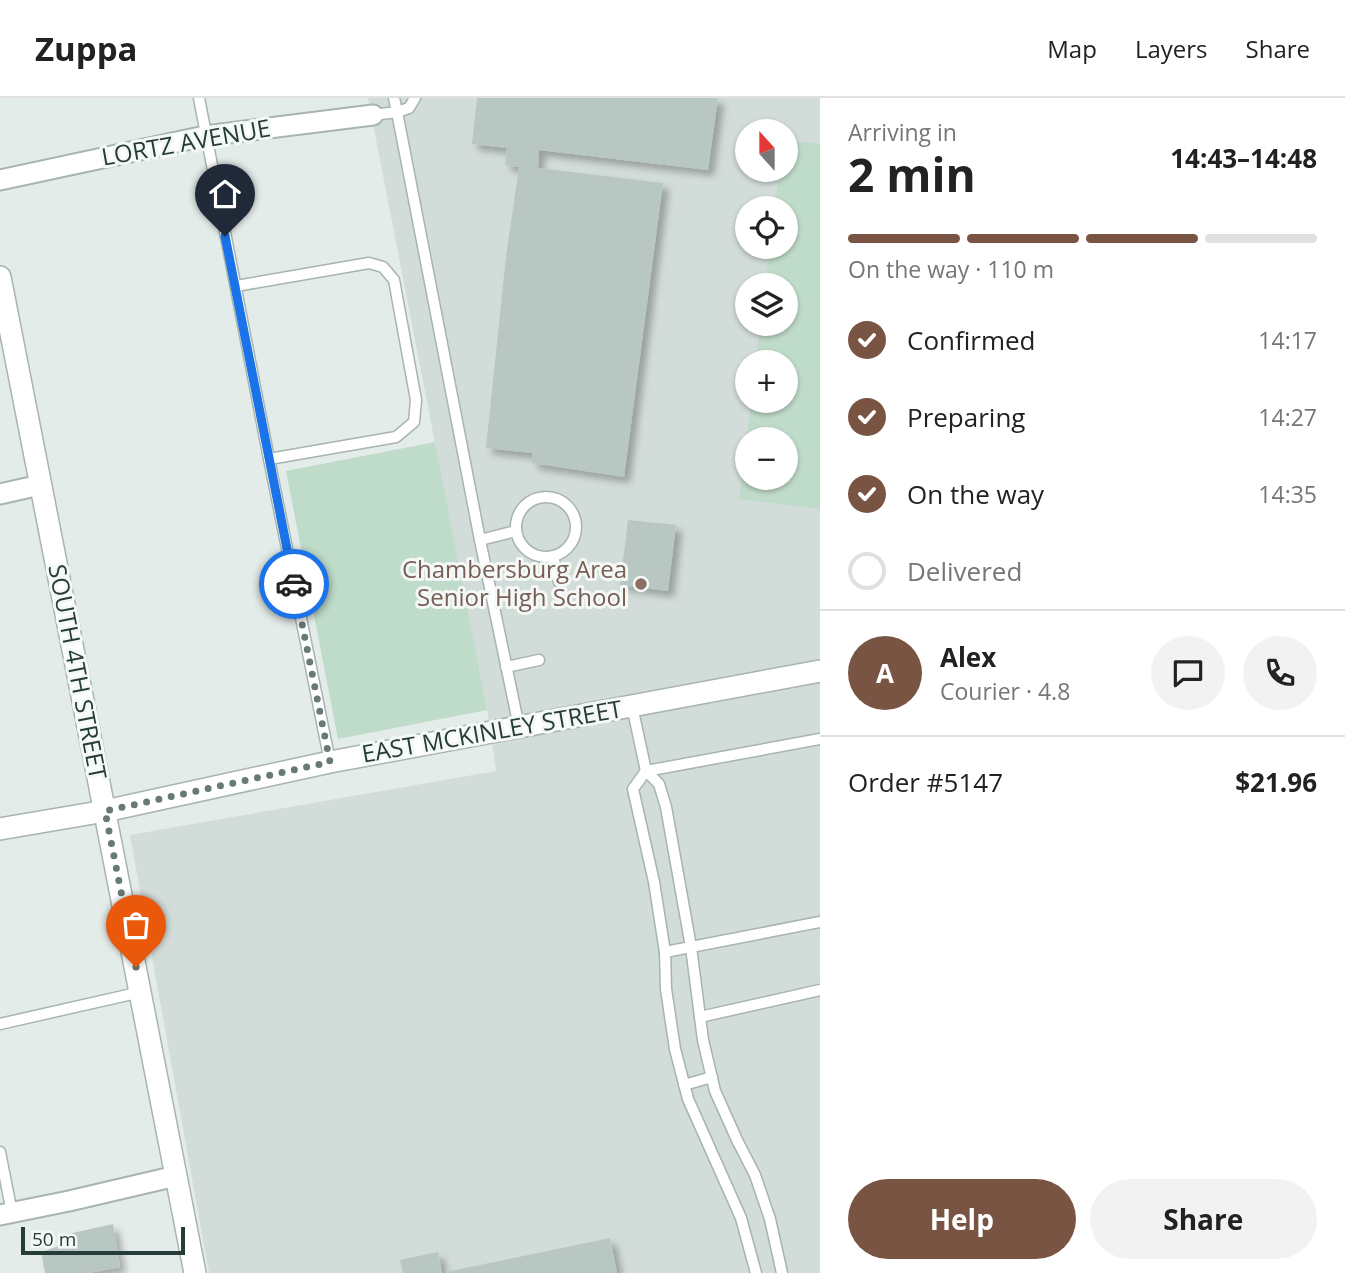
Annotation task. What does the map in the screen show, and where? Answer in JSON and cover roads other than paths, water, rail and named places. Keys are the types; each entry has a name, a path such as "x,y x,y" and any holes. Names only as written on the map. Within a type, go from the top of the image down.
{"street":[{"name":"LORTZ AVENUE","path":"0,180 205,136 373,115"},
{"name":"SOUTH 4TH STREET","path":"0,277 195,1273"},
{"path":"0,494 40,485"},
{"name":"EAST MCKINLEY STREET","path":"0,829 105,811 330,762 820,670"},
{"path":"6,1214 176,1177"}],"lane":[{"path":"199,98 330,762"},
{"path":"394,98 519,727"},
{"path":"373,115 408,108 415,98"},
{"path":"236,286 369,263 383,267 394,280 416,400 414,422 396,437 269,459"},
{"path":"548,496 566,503 576,520 576,530 568,548 553,556 531,553 523,547 516,531 521,509 538,497 548,496"},
{"path":"480,540 516,531"},
{"path":"553,556 559,582"},
{"path":"506,667 539,660"},
{"path":"632,706 646,771 659,784 666,807 691,947 703,1040 715,1091 755,1175 770,1219 782,1273"},
{"path":"756,1273 741,1218 697,1121 684,1085 675,1049 666,989 665,952 654,882 633,789 646,771 820,739"},
{"path":"665,952 820,922"},
{"path":"700,1017 820,990"},
{"path":"0,1024 141,992"},
{"path":"684,1085 712,1077"},
{"path":"0,1152 6,1214"}],"place":[{"name":"Chambersburg Area Senior High School","path":"641,584"}]}
